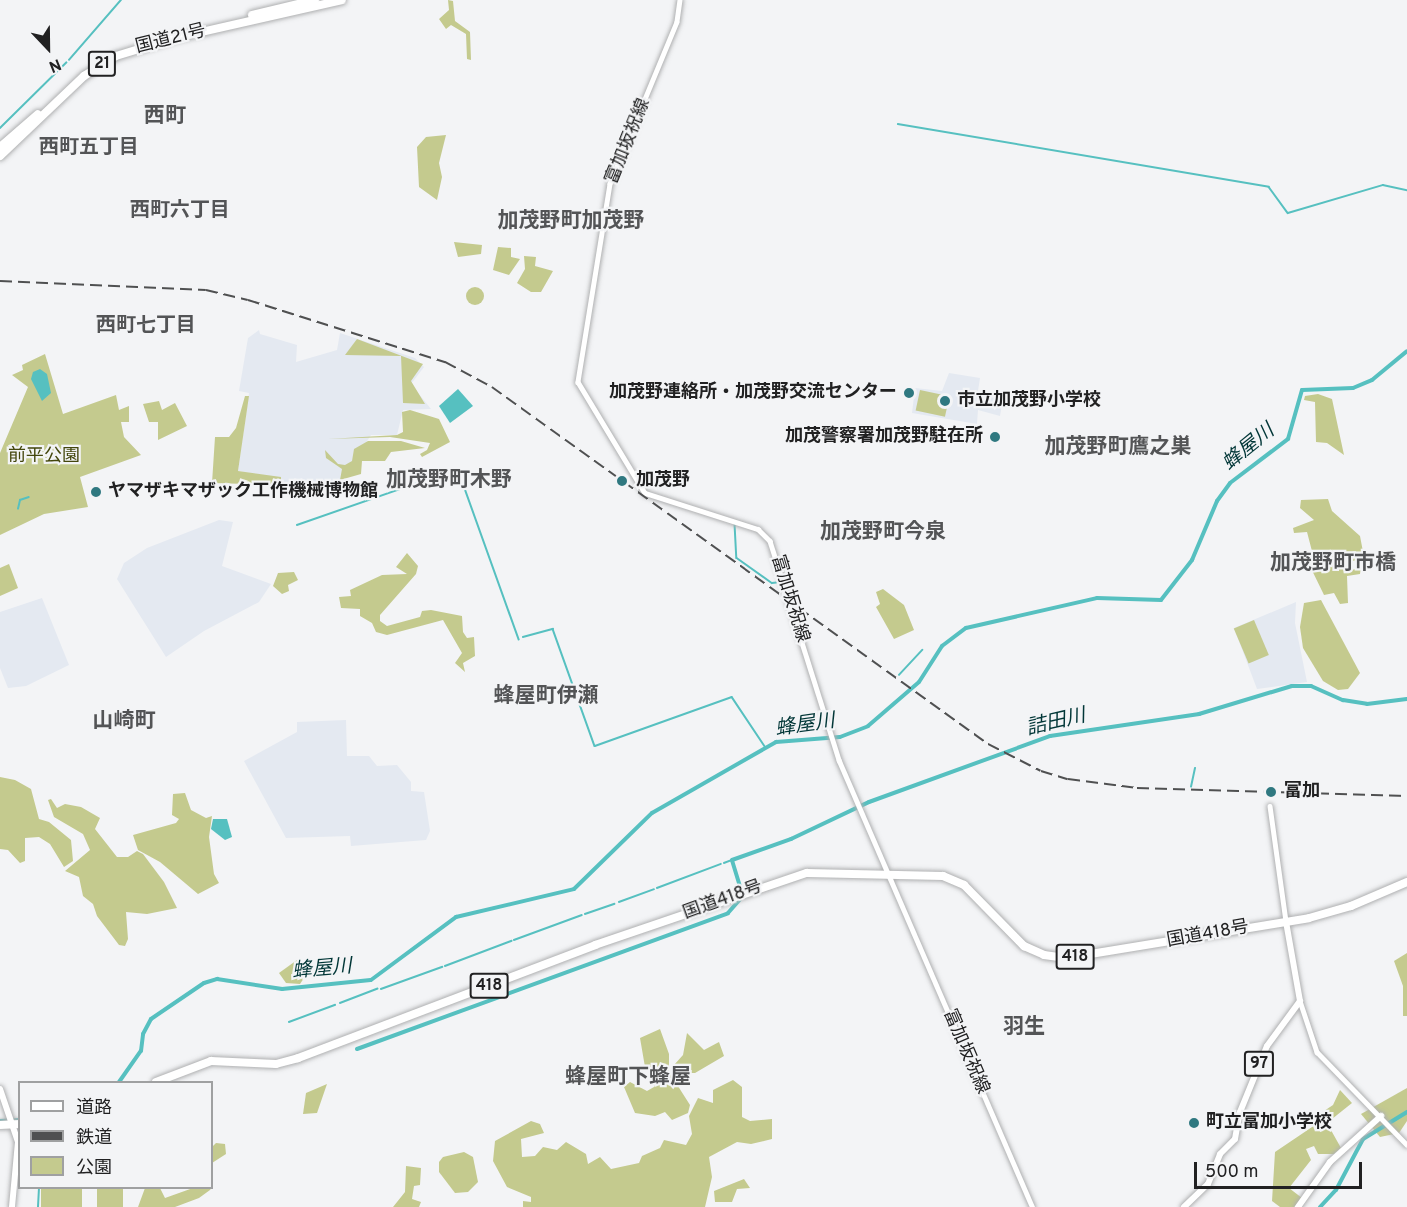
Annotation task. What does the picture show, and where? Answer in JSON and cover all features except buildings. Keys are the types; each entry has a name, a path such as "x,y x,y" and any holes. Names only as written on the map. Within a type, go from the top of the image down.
{"highway":[{"name":"国道21号","path":"0,158 81,74 127,48 315,0"},
{"name":"国道21号","path":"42,113 84,76 128,51 342,0"},
{"path":"0,149 42,113"},
{"name":"国道418号","path":"161,1081 211,1060 276,1064 298,1058 595,945 794,876 827,872 943,876 956,881 1016,941 1054,957 1095,955 1286,922"},
{"name":"418","path":"1286,922 1351,906 1407,882"},
{"path":"0,1125 14,1122"}],"main road":[{"name":"富加坂祝線","path":"680,0 677,22 610,184 578,382 645,494 753,527 771,541 831,741 1032,1207"},
{"path":"1270,806 1286,922 1300,1001 1317,1052 1407,1144"},
{"name":"97","path":"1184,1207 1208,1184 1220,1154 1235,1139 1240,1112 1267,1046 1300,1001"},
{"path":"0,1089 14,1122 18,1142 12,1207"},
{"path":"1298,1207 1330,1162 1383,1118"}],"shaded area":[{"path":"259,330 260,334 297,345 296,362 337,350 340,333 415,358 424,367 411,384 431,409 403,410 397,435 371,435 353,462 343,467 341,484 329,489 281,486 281,478 238,471 249,393 239,391 248,338"},
{"name":"市立加茂野小学校","path":"949,373 980,378 975,410 980,396 1003,398 1000,416 978,410 977,424 912,413 915,388 942,391"},
{"path":"219,520 233,522 222,566 271,584 259,602 204,631 166,657 117,579 124,563 147,548"},
{"path":"42,598 69,665 26,686 8,688 0,668 0,612"},
{"path":"1296,602 1295,623 1307,682 1257,689 1234,628"},
{"path":"346,720 347,756 369,756 377,766 397,765 411,782 411,791 424,792 430,831 426,840 351,846 350,836 286,838 244,761 297,732 297,722"}],"green space":[{"path":"448,0 453,1 455,21 470,32 471,60 467,59 466,34 451,25 446,29 439,19 449,10"},
{"path":"446,135 439,163 442,177 437,200 419,187 417,147 426,137"},
{"path":"454,242 482,245 481,254 458,257"},
{"path":"498,247 511,248 511,257 520,259 509,275 493,270"},
{"path":"524,256 536,257 535,266 553,271 541,292 531,292 517,283 525,269"},
{"path":"475,287 481,290 484,296 481,302 475,305 469,302 466,296 469,290"},
{"path":"357,339 423,364 411,381 425,404 403,403 401,356 345,355"},
{"name":"前平公園","path":"45,354 63,414 116,395 119,410 129,406 129,422 121,422 124,437 141,455 80,477 88,507 44,514 0,535 0,453 28,387 12,375 23,370 22,365"},
{"path":"920,390 949,396 945,417 916,411"},
{"path":"1318,394 1332,399 1344,455 1327,443 1316,442 1315,402 1304,400 1305,396"},
{"path":"245,396 249,396 238,471 281,477 281,485 212,483 215,437 229,437 236,428"},
{"path":"159,401 162,410 175,403 187,426 158,440 158,422 149,422 143,404"},
{"path":"410,410 439,419 450,442 422,457 420,454 427,450 430,443 390,437 328,439 397,435 403,432 402,412"},
{"path":"368,441 401,441 425,448 391,452 385,461 362,461 361,474 340,480 342,469 326,458 325,450 338,464 345,465 352,461 354,449"},
{"path":"1328,499 1332,511 1360,536 1364,557 1348,563 1351,570 1361,568 1360,574 1347,576 1348,603 1340,604 1334,593 1324,595 1306,558 1313,555 1307,532 1294,533 1293,528 1314,520 1300,508 1301,500"},
{"path":"407,553 418,566 416,574 380,615 380,621 387,626 420,617 422,611 431,610 462,616 463,632 467,638 474,637 475,656 463,663 465,672 455,663 462,653 443,620 387,635 376,632 372,623 360,616 360,609 341,608 339,597 351,596 350,590 382,575 407,574 396,567"},
{"path":"9,564 18,588 0,596 0,568"},
{"path":"294,572 298,580 288,585 289,591 282,594 273,586 278,573"},
{"path":"883,589 904,605 914,630 894,639 876,607 880,604 876,592"},
{"path":"1321,600 1360,673 1348,689 1338,690 1323,681 1303,648 1300,627 1304,603"},
{"path":"1254,620 1269,655 1249,664 1234,629"},
{"path":"0,777 15,780 31,789 39,819 49,822 71,840 73,861 64,867 50,844 39,837 25,838 25,861 20,863 8,850 0,849"},
{"path":"185,793 191,810 206,818 212,816 209,837 214,874 219,883 198,894 160,862 138,850 133,835 176,823 179,819 172,815 173,794"},
{"path":"51,799 57,808 65,804 81,807 100,818 95,829 117,857 128,857 137,851 143,854 164,882 177,908 147,914 126,912 128,939 125,946 119,945 97,916 93,904 83,896 79,877 65,871 90,850 83,834 54,817 48,800"},
{"path":"1407,953 1407,1016 1403,1016 1403,986 1394,961"},
{"path":"297,960 307,968 306,975 300,984 286,983 279,973"},
{"path":"660,1029 669,1054 669,1072 690,1105 688,1113 672,1120 665,1112 655,1116 635,1113 624,1087 630,1082 647,1091 654,1087 657,1079 645,1067 640,1038"},
{"path":"687,1033 704,1050 719,1042 724,1056 695,1073 675,1073 674,1065 683,1055"},
{"path":"733,1080 742,1087 742,1117 750,1121 772,1119 772,1139 751,1144 737,1142 709,1157 712,1177 705,1207 523,1207 523,1201 531,1202 531,1197 507,1187 493,1161 495,1141 531,1121 540,1124 544,1133 521,1139 522,1157 535,1156 543,1147 557,1150 566,1142 586,1154 588,1164 600,1157 611,1169 639,1163 642,1156 660,1148 664,1140 686,1145 692,1134 689,1116 698,1098 713,1103 713,1090"},
{"path":"327,1084 317,1113 303,1114 306,1093"},
{"path":"1407,1088 1407,1121 1399,1133 1380,1137 1361,1114"},
{"path":"1340,1090 1352,1103 1327,1123 1341,1148 1334,1154 1318,1154 1314,1146 1306,1149 1311,1160 1289,1188 1302,1198 1294,1207 1280,1207 1272,1201 1275,1152 1315,1125 1318,1115 1333,1105"},
{"path":"216,1143 225,1144 226,1154 213,1162 213,1146"},
{"path":"464,1152 473,1157 478,1182 468,1192 455,1193 439,1172 439,1162 443,1157"},
{"path":"406,1166 421,1168 420,1185 414,1186 412,1199 421,1202 419,1207 393,1207 405,1192"},
{"path":"744,1179 750,1188 737,1189 732,1202 715,1202 714,1191"},
{"path":"41,1189 82,1189 82,1207 41,1207"},
{"path":"97,1189 123,1189 123,1207 97,1207"},
{"path":"145,1189 160,1189 165,1198 190,1189 211,1189 199,1198 175,1207 138,1207"}],"water":[{"path":"40,369 47,374 51,393 42,401 31,379 33,372"},
{"path":"458,389 473,406 450,423 439,406"},
{"path":"213,819 227,819 232,837 225,840 211,829"}],"waterway":[{"path":"69,60 121,0"},
{"path":"0,128 66,63"},
{"path":"898,124 1269,187 1288,213 1383,185 1407,190"},
{"name":"蜂屋川","path":"120,1081 141,1051 143,1034 151,1019 204,983 217,979 282,989 371,980 456,917 574,889 652,813 776,742 840,737 868,726 919,682 942,646 966,628 1097,598 1161,600 1192,560 1217,501 1230,483 1288,439 1302,390 1353,388 1372,380 1407,351"},
{"path":"297,525 458,469 519,639"},
{"path":"18,509 20,500 29,497"},
{"path":"735,524 737,558 772,583 781,582"},
{"path":"523,637 553,629 595,746 732,697 766,748"},
{"path":"899,675 922,650"},
{"name":"詰田川","path":"742,893 732,860 791,839 869,802 1050,736 1199,714 1292,686 1311,686 1343,700 1367,704 1407,699"},
{"path":"1191,787 1195,768"},
{"name":"詰田川","path":"724,863 732,860"},
{"name":"詰田川","path":"657,888 721,864"},
{"name":"詰田川","path":"619,902 654,889"},
{"path":"357,1049 728,913 742,897"},
{"name":"詰田川","path":"585,914 614,904"},
{"name":"詰田川","path":"514,940 582,915"},
{"name":"詰田川","path":"445,966 511,941"},
{"name":"詰田川","path":"381,989 442,967"},
{"name":"詰田川","path":"340,1003 377,989"},
{"name":"詰田川","path":"289,1022 335,1005"},
{"path":"1320,1207 1336,1190 1363,1139 1407,1112"},
{"name":"蜂屋川","path":"0,1121 18,1120"},
{"path":"38,1207 39,1189"}],"railway":[{"path":"0,281 206,290 248,300 445,362 492,387 988,744 1041,771 1068,779 1137,788 1407,796"}],"place":[{"name":"加茂野連絡所・加茂野交流センター","path":"909,393"},
{"name":"市立加茂野小学校","path":"945,401"},
{"name":"加茂警察署加茂野駐在所","path":"995,437"},
{"name":"加茂野","path":"622,481"},
{"name":"ヤマザキマザック工作機械博物館","path":"96,492"},
{"name":"富加","path":"1271,792"},
{"name":"町立富加小学校","path":"1194,1123"}],"district":[{"name":"西町","path":"165,117"},
{"name":"西町五丁目","path":"89,148"},
{"name":"西町六丁目","path":"180,211"},
{"name":"加茂野町加茂野","path":"571,222"},
{"name":"西町七丁目","path":"146,326"},
{"name":"加茂野町鷹之巣","path":"1118,448"},
{"name":"加茂野町木野","path":"449,481"},
{"name":"加茂野町今泉","path":"883,533"},
{"name":"加茂野町市橋","path":"1333,564"},
{"name":"蜂屋町伊瀬","path":"546,697"},
{"name":"山崎町","path":"124,722"},
{"name":"羽生","path":"1024,1028"},
{"name":"蜂屋町下蜂屋","path":"628,1078"}]}
